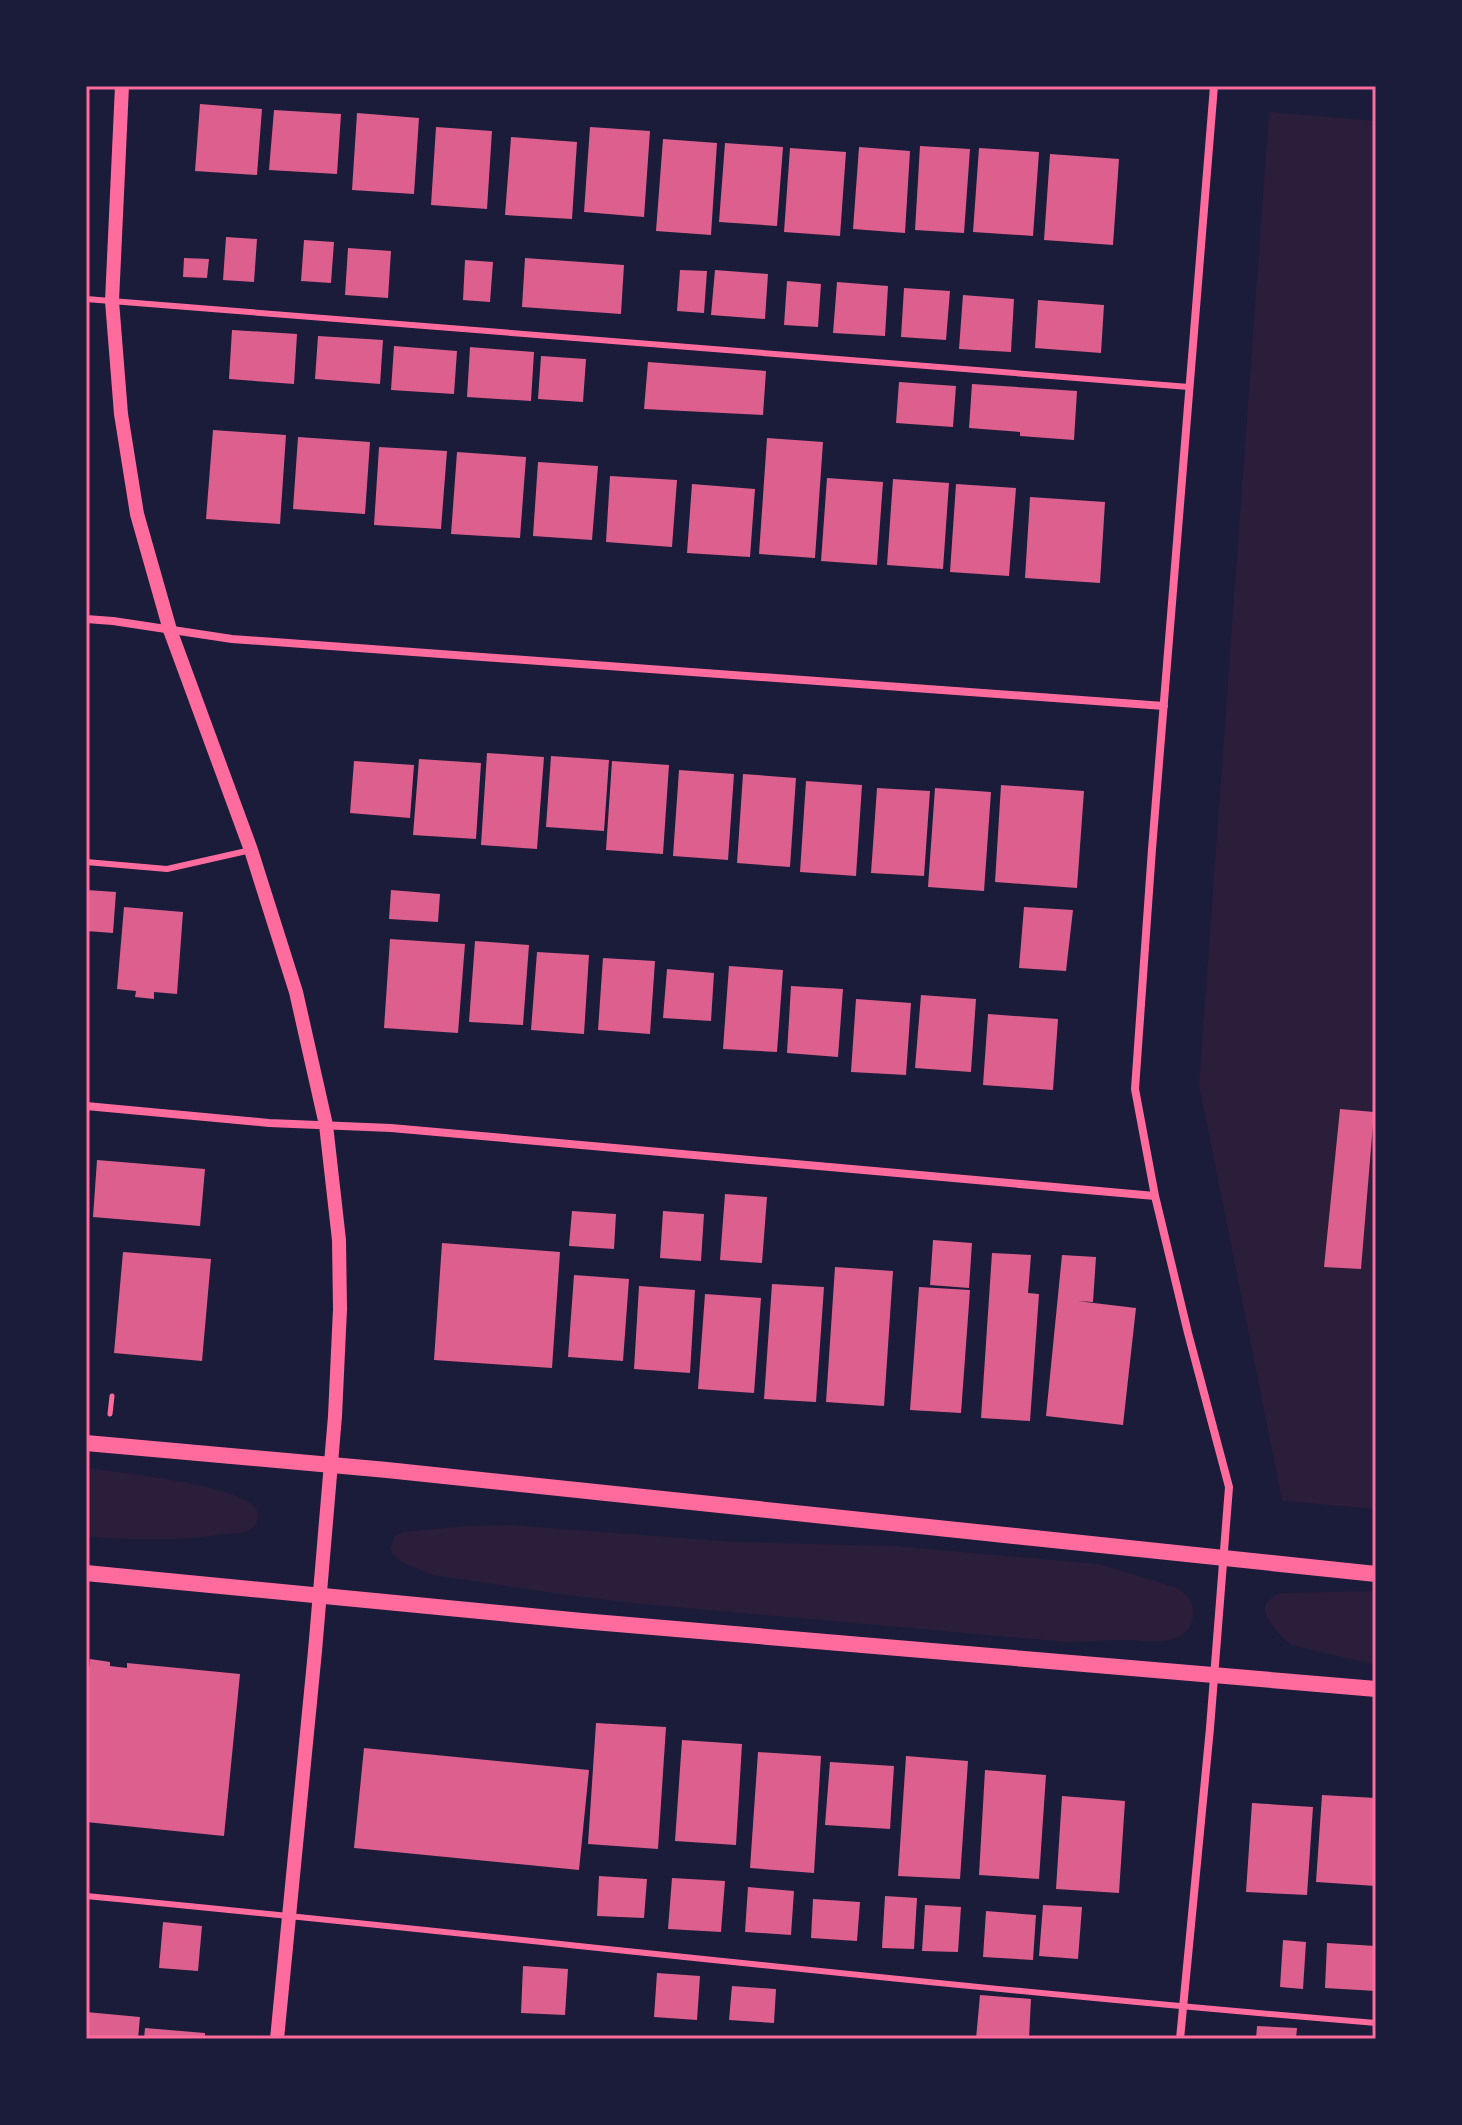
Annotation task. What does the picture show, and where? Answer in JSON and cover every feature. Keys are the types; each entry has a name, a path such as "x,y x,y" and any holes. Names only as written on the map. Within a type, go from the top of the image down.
{"main road":[{"path":"86,1443 331,1464 1376,1574"},
{"path":"86,1573 582,1621 1376,1689"}],"street":[{"path":"122,86 112,301 121,414 137,514 170,630 251,850 296,992 326,1125 339,1240 340,1309 331,1464 277,2039"},
{"path":"1180,2039 1215,1674 1229,1487 1155,1196 1135,1089 1214,86"},
{"path":"86,619 232,639 1164,706"},
{"path":"86,1106 269,1123 391,1128 1155,1196"}],"lane":[{"path":"86,299 1189,387"},
{"path":"86,862 167,869 251,850"},
{"path":"86,1896 1183,2008 1376,2023"}],"path":[{"path":"110,1414 112,1396"}],"shaded area":[{"path":"1269,112 1376,121 1376,1509 1282,1501 1199,1085"},
{"path":"86,1468 149,1476 228,1493 256,1509 257,1521 245,1532 191,1538 86,1536"},
{"path":"509,1525 735,1542 894,1546 1099,1564 1177,1588 1189,1598 1193,1613 1191,1625 1177,1638 1067,1642 560,1594 433,1575 403,1563 392,1554 394,1537 403,1532"},
{"path":"1376,1591 1376,1665 1291,1645 1274,1627 1265,1611 1267,1602 1280,1593"}],"building":[{"path":"200,104 262,109 257,175 195,171"},
{"path":"274,110 341,114 337,174 269,170"},
{"path":"357,113 419,118 414,194 352,190"},
{"path":"436,127 492,131 487,209 431,205"},
{"path":"590,127 650,131 644,217 584,212"},
{"path":"511,137 577,142 572,219 505,215"},
{"path":"663,139 717,143 711,235 656,231"},
{"path":"725,143 783,147 777,226 719,222"},
{"path":"920,146 970,149 964,233 915,230"},
{"path":"859,147 910,151 905,233 853,229"},
{"path":"790,148 846,152 840,236 784,232"},
{"path":"979,148 1039,152 1033,236 973,232"},
{"path":"1050,154 1119,159 1113,245 1044,240"},
{"path":"226,237 257,239 254,282 223,280"},
{"path":"304,240 334,242 331,283 301,281"},
{"path":"348,248 391,251 388,298 345,295"},
{"path":"184,258 209,259 207,278 183,277"},
{"path":"525,258 624,265 621,314 522,307"},
{"path":"465,260 493,262 490,302 463,300"},
{"path":"680,270 707,271 704,313 677,311"},
{"path":"715,270 768,274 765,319 711,315"},
{"path":"787,281 821,284 818,327 784,325"},
{"path":"837,282 888,286 885,336 833,333"},
{"path":"904,288 950,291 946,340 901,337"},
{"path":"963,295 1014,299 1011,352 959,349"},
{"path":"1038,300 1104,305 1101,353 1035,348"},
{"path":"232,330 297,334 294,384 229,379"},
{"path":"318,336 383,340 380,384 315,379"},
{"path":"394,346 457,351 454,394 391,390"},
{"path":"470,347 534,352 531,401 467,397"},
{"path":"541,356 586,359 583,402 538,399"},
{"path":"648,362 766,371 763,415 644,409"},
{"path":"899,382 956,386 953,427 896,423"},
{"path":"972,384 1077,391 1074,440 969,428"},
{"path":"213,430 286,435 280,524 206,519"},
{"path":"298,437 370,442 365,514 293,509"},
{"path":"767,438 823,442 815,558 759,554"},
{"path":"379,447 447,451 441,529 374,525"},
{"path":"457,452 526,457 520,538 451,534"},
{"path":"538,462 598,466 592,540 533,536"},
{"path":"610,476 677,480 672,547 606,542"},
{"path":"827,478 883,482 877,565 821,561"},
{"path":"893,479 949,483 943,569 887,565"},
{"path":"692,484 755,489 750,557 687,553"},
{"path":"956,484 1016,488 1009,576 950,572"},
{"path":"1030,497 1105,502 1100,583 1025,578"},
{"path":"487,753 544,757 537,849 481,845"},
{"path":"551,756 609,760 604,831 546,827"},
{"path":"419,759 481,763 476,839 413,835"},
{"path":"354,761 414,765 410,818 350,813"},
{"path":"612,761 669,765 663,854 606,850"},
{"path":"679,770 734,774 728,860 673,856"},
{"path":"743,774 796,778 790,867 737,863"},
{"path":"806,781 862,785 856,876 800,872"},
{"path":"1001,785 1084,791 1077,888 995,882"},
{"path":"877,788 930,791 924,876 871,873"},
{"path":"935,788 991,792 984,891 928,887"},
{"path":"87,890 116,892 113,933 86,931"},
{"path":"391,890 440,894 438,922 389,919"},
{"path":"124,907 183,912 177,994 154,992 154,999 135,997 136,991 117,989"},
{"path":"1024,907 1073,910 1066,971 1019,968"},
{"path":"390,939 465,944 458,1033 384,1028"},
{"path":"475,941 529,945 523,1025 469,1022"},
{"path":"537,952 589,955 584,1034 531,1030"},
{"path":"603,958 655,961 650,1034 598,1030"},
{"path":"729,966 783,970 777,1052 723,1049"},
{"path":"667,969 714,973 711,1021 663,1018"},
{"path":"791,986 843,989 838,1057 787,1053"},
{"path":"921,995 976,999 971,1072 915,1068"},
{"path":"856,999 911,1003 906,1075 851,1072"},
{"path":"988,1014 1058,1019 1053,1090 983,1085"},
{"path":"1340,1109 1374,1112 1361,1269 1324,1267"},
{"path":"97,1160 205,1169 200,1226 93,1217"},
{"path":"725,1194 767,1197 762,1263 720,1260"},
{"path":"572,1211 616,1214 614,1249 569,1246"},
{"path":"663,1211 704,1214 701,1261 660,1258"},
{"path":"933,1240 972,1243 969,1288 930,1285"},
{"path":"442,1243 560,1252 552,1368 434,1360"},
{"path":"123,1252 211,1259 202,1361 114,1353"},
{"path":"992,1253 1031,1255 1028,1293 1039,1294 1030,1421 981,1418"},
{"path":"1062,1255 1096,1257 1093,1302 1077,1301 1136,1308 1123,1425 1046,1416"},
{"path":"835,1267 893,1271 884,1406 826,1402"},
{"path":"574,1275 629,1279 623,1361 568,1357"},
{"path":"772,1284 824,1287 816,1402 764,1399"},
{"path":"639,1286 695,1290 690,1373 634,1369"},
{"path":"919,1287 970,1290 961,1413 910,1410"},
{"path":"705,1294 761,1298 754,1393 698,1389"},
{"path":"90,1659 127,1668 127,1663 240,1674 224,1836 86,1822 86,1698"},
{"path":"596,1723 666,1727 658,1849 588,1844"},
{"path":"682,1740 742,1744 736,1845 675,1841"},
{"path":"364,1748 589,1770 579,1870 354,1848"},
{"path":"758,1752 821,1756 814,1873 750,1868"},
{"path":"906,1756 968,1761 960,1879 898,1876"},
{"path":"830,1762 894,1766 890,1829 825,1825"},
{"path":"985,1770 1046,1775 1039,1879 979,1875"},
{"path":"1322,1795 1376,1798 1376,1886 1316,1882"},
{"path":"1062,1796 1125,1801 1119,1893 1056,1889"},
{"path":"1252,1803 1313,1807 1307,1895 1246,1892"},
{"path":"599,1876 647,1879 644,1918 597,1916"},
{"path":"672,1878 725,1881 721,1932 668,1929"},
{"path":"748,1887 794,1891 791,1935 745,1932"},
{"path":"885,1896 917,1898 914,1949 882,1948"},
{"path":"813,1899 860,1902 857,1941 811,1938"},
{"path":"925,1905 961,1907 958,1952 922,1951"},
{"path":"1043,1905 1082,1907 1078,1959 1039,1956"},
{"path":"986,1911 1036,1915 1033,1960 983,1957"},
{"path":"163,1922 202,1926 198,1971 159,1968"},
{"path":"1283,1940 1306,1942 1303,1989 1280,1987"},
{"path":"1327,1943 1376,1946 1376,1991 1325,1988"},
{"path":"523,1966 568,1969 565,2015 521,2013"},
{"path":"657,1973 700,1976 697,2020 654,2017"},
{"path":"732,1986 776,1989 774,2023 729,2020"},
{"path":"980,1995 1031,1999 1029,2039 976,2039"},
{"path":"86,2012 140,2017 138,2039 86,2039"},
{"path":"1257,2026 1297,2028 1296,2039 1256,2039"},
{"path":"145,2028 205,2033 205,2039 144,2039"}]}
